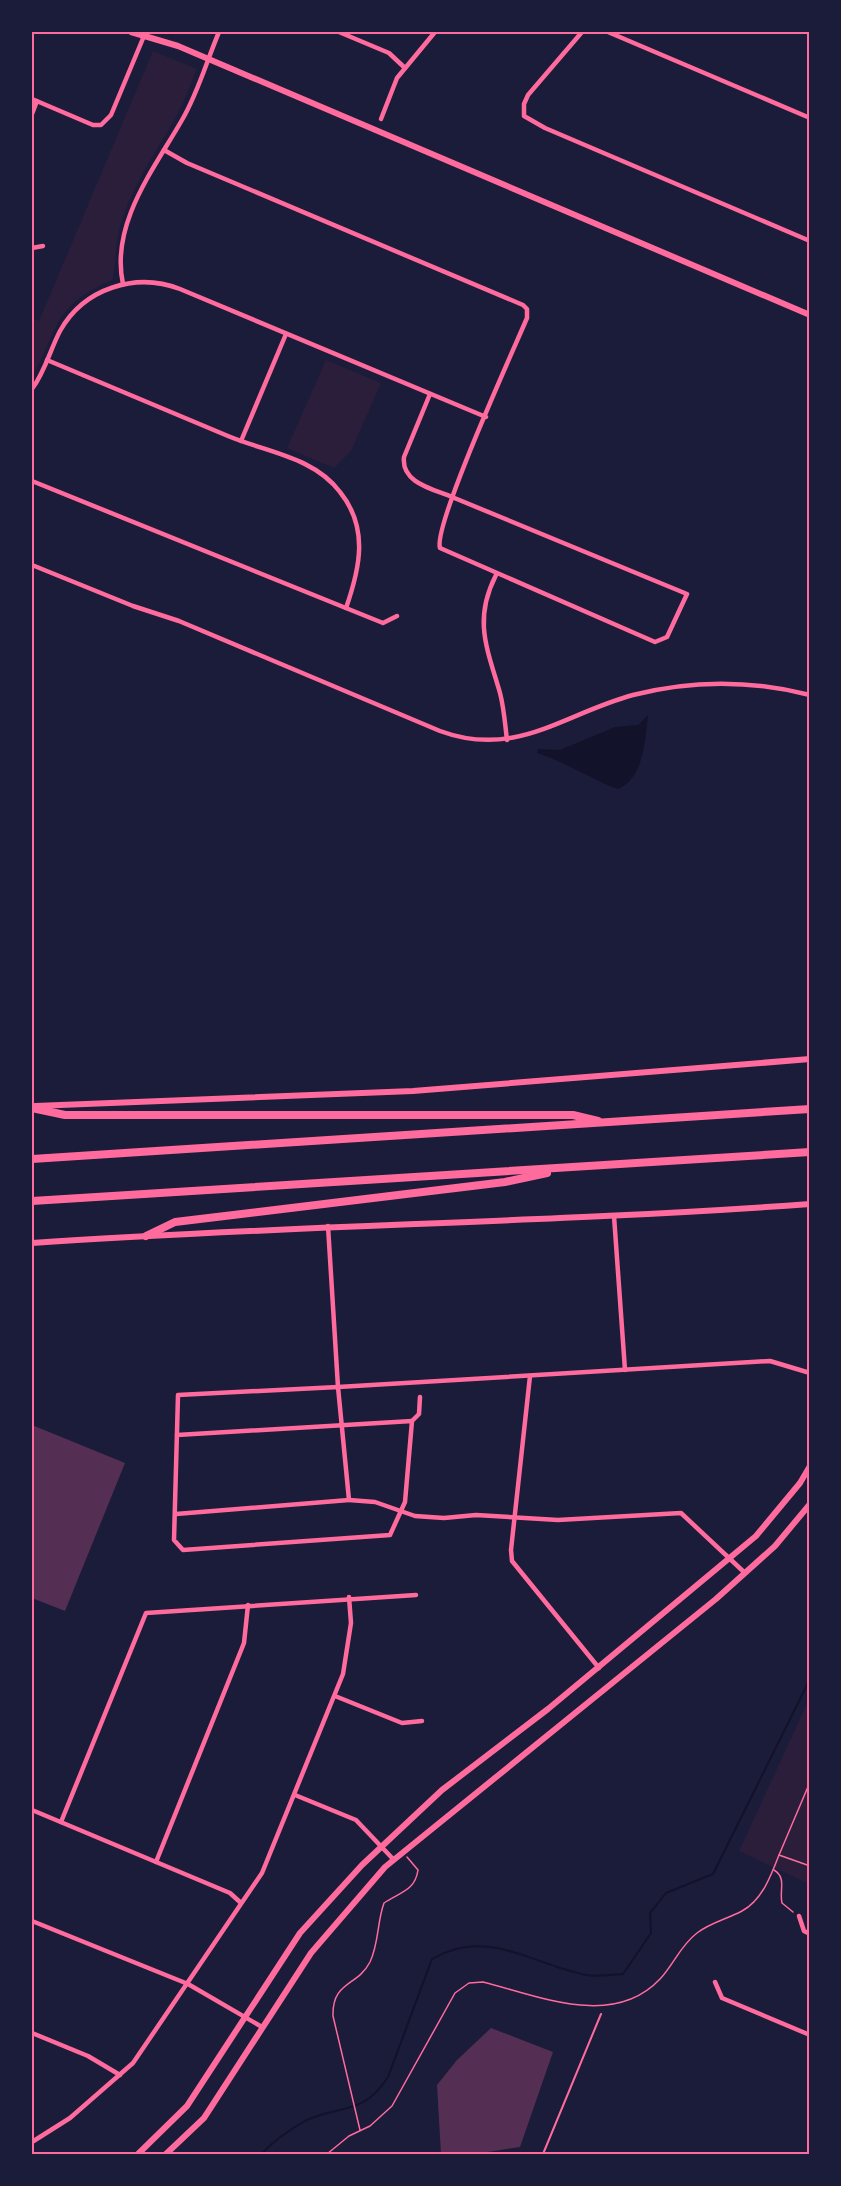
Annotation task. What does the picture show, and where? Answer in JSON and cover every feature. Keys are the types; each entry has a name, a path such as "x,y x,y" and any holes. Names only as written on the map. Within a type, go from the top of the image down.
{"highway":[{"path":"32,1107 65,1115 573,1114 607,1124"},
{"path":"32,1159 441,1132 607,1124 810,1109"},
{"path":"32,1202 810,1152"},
{"path":"146,1236 175,1222 505,1182 575,1167"}],"main road":[{"path":"131,32 208,60 810,315"},
{"path":"32,1107 413,1092 810,1059"},
{"path":"32,1243 328,1226 614,1216 810,1204"},
{"path":"138,2154 187,2106 300,1933 382,1847 442,1790 599,1668 756,1536 800,1483 810,1466"},
{"path":"166,2154 204,2118 311,1953 394,1860 746,1573 775,1546 810,1504"}],"street":[{"path":"123,284 120,258 125,232 148,175 183,119 219,32"},
{"path":"339,32 389,53 405,68"},
{"path":"381,119 397,78 435,32"},
{"path":"582,32 528,95 523,113 528,119 810,241"},
{"path":"608,32 810,118"},
{"path":"32,114 34,100 93,125 101,125 111,115 144,36"},
{"path":"164,150 187,163 518,302 527,309 527,318 452,496 439,545 444,552 496,575 655,642 664,640 673,628 687,594 452,496 412,479 404,467 405,454 430,394"},
{"path":"32,248 43,246"},
{"path":"32,389 60,331 76,309 96,295 123,284 150,282 172,286 486,417"},
{"path":"241,441 286,334"},
{"path":"47,360 241,441 312,467 334,484 347,501 357,523 361,553 358,574 346,608"},
{"path":"32,482 383,623 397,616"},
{"path":"32,565 133,606 179,621 449,734 475,740 507,740 540,732 606,703 666,688 706,683 742,684 810,695"},
{"path":"496,575 486,601 483,632 502,703 507,740"},
{"path":"614,1216 625,1370"},
{"path":"328,1226 338,1387 349,1500"},
{"path":"412,1421 405,1502 393,1531 382,1536 183,1550 174,1540 178,1395 530,1376 770,1360 810,1373"},
{"path":"530,1376 512,1561 599,1668"},
{"path":"177,1435 412,1421 420,1414 420,1397"},
{"path":"176,1514 349,1500 375,1502 400,1512 444,1518 476,1515 558,1520 681,1513 746,1573"},
{"path":"61,1822 146,1613 416,1595"},
{"path":"32,2142 70,2118 120,2075 149,2042 262,1873 335,1696 347,1658 351,1623 349,1598"},
{"path":"156,1862 244,1643 249,1605"},
{"path":"335,1696 402,1723 422,1721"},
{"path":"295,1795 356,1820 394,1860"},
{"path":"32,1810 230,1893 241,1903"},
{"path":"799,1916 804,1931 810,1934"},
{"path":"32,1921 188,1984 262,2027"},
{"path":"715,1982 722,1998 810,2035"},
{"path":"32,2033 97,2060 120,2075"}],"lane":[{"path":"543,2154 601,2014"}],"path":[{"path":"327,2154 349,2136 381,2118 392,2106 455,1993 469,1983 483,1982 583,2007 606,2006 628,2000 659,1979 682,1946 698,1932 744,1910 762,1893 810,1782"},
{"path":"360,2131 333,2016 333,2000 341,1987 356,1978 369,1964 378,1937 379,1917 384,1903 410,1890 417,1881 418,1870 403,1853"},
{"path":"779,1855 810,1866"},
{"path":"773,1870 781,1874 782,1903 799,1916"}],"shaded area":[{"path":"153,51 197,69 180,110 146,169 126,210 120,226 112,280 78,299 68,309 60,319 32,377 32,318 39,321"},
{"path":"326,360 381,383 351,451 334,468 287,448"},
{"path":"648,715 642,757 638,767 627,784 618,789 537,753 538,749 560,750 615,727 638,725"},
{"path":"809,1699 809,1884 739,1851"}],"building":[{"path":"32,1425 125,1463 65,1611 32,1598"},
{"path":"491,2028 553,2052 520,2147 475,2154 441,2154 437,2085 457,2060"}],"waterway":[{"path":"261,2154 282,2136 305,2121 360,2104 379,2089 388,2077 432,1959 452,1950 471,1946 490,1947 586,1975 623,1974 651,1933 650,1913 666,1893 713,1874 810,1679"}]}
